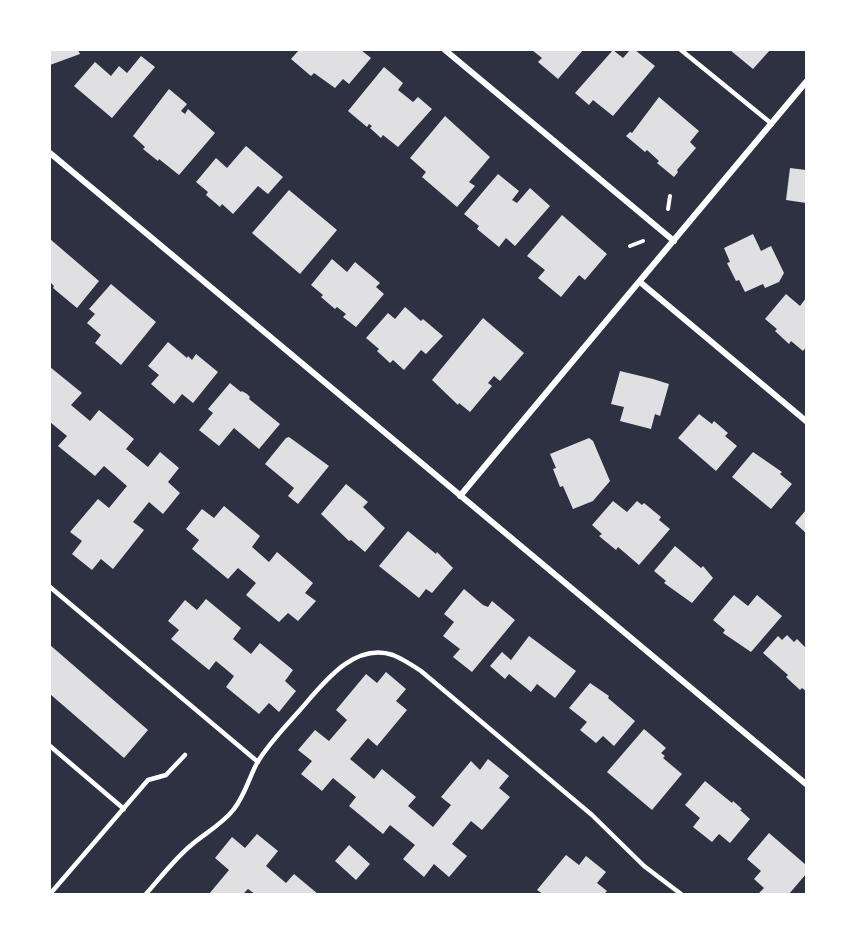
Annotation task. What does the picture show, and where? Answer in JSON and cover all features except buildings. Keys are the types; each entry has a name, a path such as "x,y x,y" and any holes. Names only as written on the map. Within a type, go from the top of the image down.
{"street":[{"path":"445,50 674,241"},
{"path":"460,496 807,82"},
{"path":"50,153 807,784"},
{"path":"640,282 807,421"}],"lane":[{"path":"681,50 772,124"},
{"path":"50,587 258,762"},
{"path":"146,894 184,851 234,810 258,762 275,738 318,689 342,666 364,655 378,653 392,655 407,662 430,678 592,815 644,866 681,894"},
{"path":"50,746 124,809"},
{"path":"50,894 148,780 166,775 185,755"}],"path":[{"path":"668,209 670,196"},
{"path":"630,246 643,241"}]}
